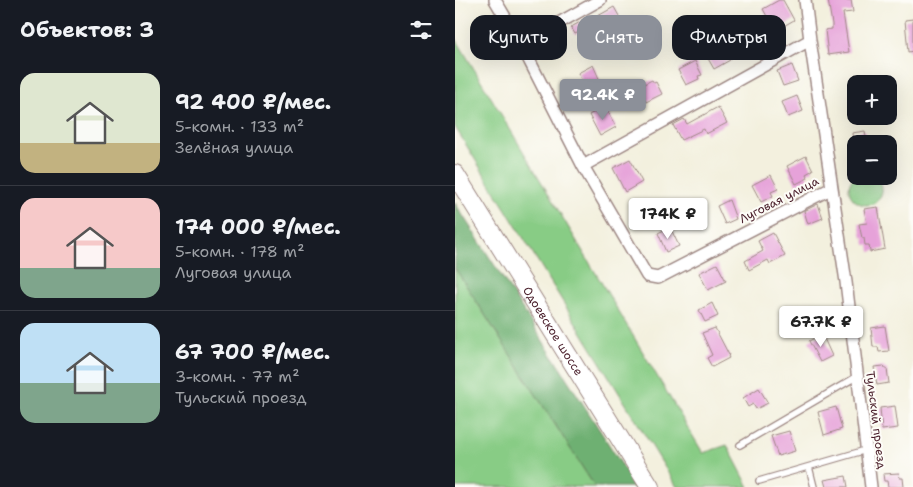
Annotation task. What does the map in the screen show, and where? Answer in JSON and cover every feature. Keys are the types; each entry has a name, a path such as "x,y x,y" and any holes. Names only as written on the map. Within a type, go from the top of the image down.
{"main road":[{"name":"Одоевское шоссе","path":"455,174 650,487"}],"street":[{"path":"495,0 504,15"},
{"path":"567,18 600,0"},
{"name":"Тульский проезд","path":"805,0 846,282 856,377 871,487"},
{"path":"529,60 583,166 810,40"},
{"name":"Луговая улица","path":"583,166 647,276 658,278 832,188"}],"lane":[{"path":"740,445 856,377"},
{"path":"759,481 866,450"},
{"path":"809,467 814,487"}],"green space":[{"path":"455,37 703,453 727,445 749,487 677,487 455,127"},
{"path":"850,185 881,185 882,190 876,202 869,205 856,202 849,190"},
{"path":"455,203 636,487 595,487 455,268"},
{"path":"455,268 595,487 455,487"}],"building":[{"path":"779,0 783,0 794,20 786,25 786,15 766,15 763,9"},
{"path":"828,0 851,0 853,12 843,13 849,52 828,55 825,30 832,29 832,24"},
{"path":"614,7 618,15 600,15"},
{"path":"913,19 913,51 908,52 905,20"},
{"path":"577,24 577,33 575,34 571,27"},
{"path":"709,60 730,60 714,69"},
{"path":"695,61 702,75 698,76 699,79 686,85 678,70"},
{"path":"593,65 601,83 586,90 578,73"},
{"path":"792,65 798,81 783,86 777,71"},
{"path":"652,80 654,83 656,82 662,94 646,102 638,87"},
{"path":"797,96 803,111 788,117 782,102"},
{"path":"605,106 616,127 600,136 589,115"},
{"path":"718,107 727,123 706,134 704,129 681,140 673,125 684,119 687,124"},
{"path":"865,131 866,135 852,135 852,133"},
{"path":"806,156 813,170 806,174 808,178 796,184 787,166"},
{"path":"630,159 642,182 625,192 613,168"},
{"path":"771,175 778,189 771,192 773,196 761,202 752,185"},
{"path":"729,200 736,219 725,224 717,206"},
{"path":"818,204 823,218 808,224 804,211"},
{"path":"878,207 885,249 870,252 869,245 865,245 864,238 862,238 859,224 867,223 864,209"},
{"path":"670,227 679,246 666,252 658,233"},
{"path":"773,233 785,256 770,264 768,260 749,270 745,261 763,251 758,241"},
{"path":"717,264 726,281 708,290 699,273"},
{"path":"712,303 718,316 705,322 699,310"},
{"path":"885,326 889,351 879,352 878,347 873,347 871,328"},
{"path":"715,328 729,358 712,367 707,358 712,355 702,333"},
{"path":"822,334 832,356 820,362 809,341"},
{"path":"884,366 887,369 889,383 877,385 874,367"},
{"path":"759,388 768,403 756,409 753,404 748,407 743,398"},
{"path":"895,406 898,428 882,430 880,408"},
{"path":"836,407 842,429 824,435 818,412"},
{"path":"789,431 795,451 778,456 771,436"},
{"path":"899,473 900,478 903,478 904,487 888,487 887,481 884,481 883,474"},
{"path":"846,476 848,487 826,487 824,480"}]}
